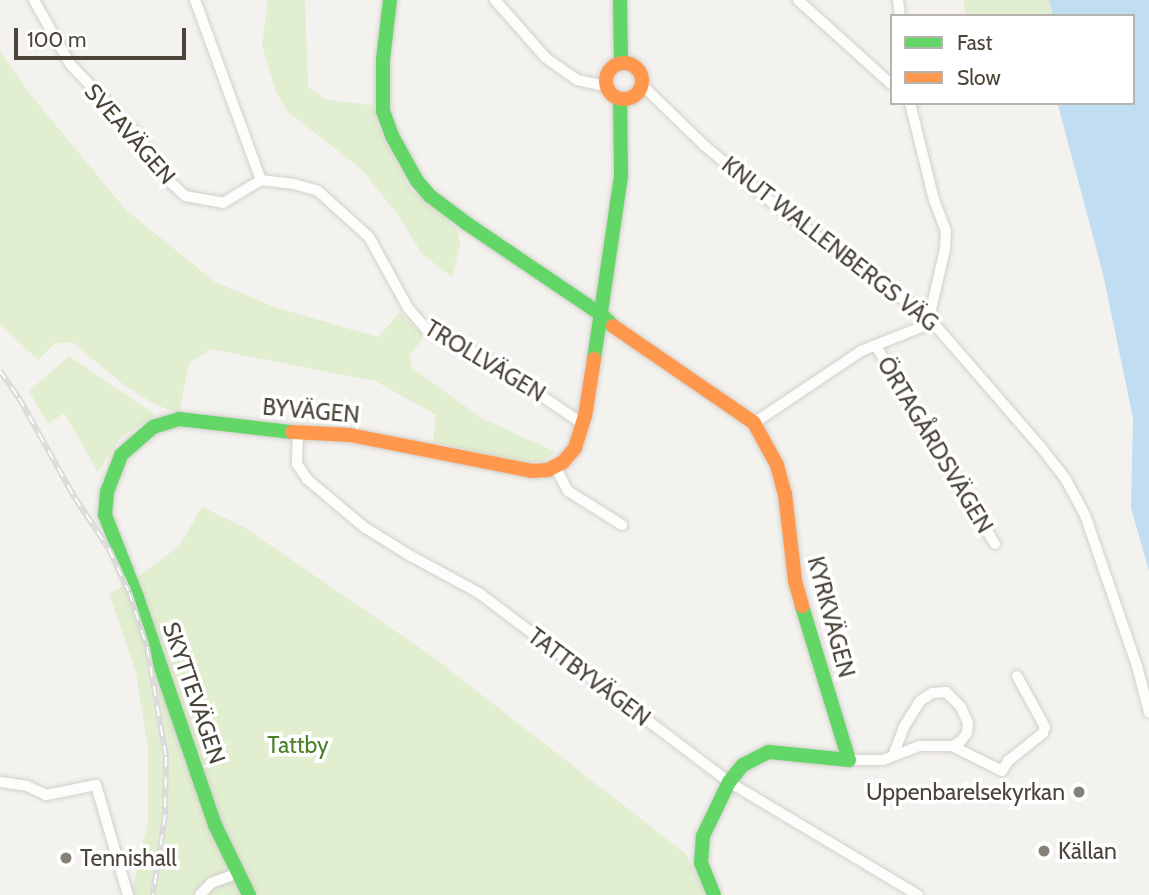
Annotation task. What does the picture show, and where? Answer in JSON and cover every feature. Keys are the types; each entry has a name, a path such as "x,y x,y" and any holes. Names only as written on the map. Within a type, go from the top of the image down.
{"street":[{"name":"SVEAVÄGEN","path":"34,0 70,64 136,133 168,180 185,196 223,203 261,180"},
{"path":"195,0 261,180"},
{"name":"KYRKVÄGEN","path":"390,0 383,60 383,111 392,136 417,181 430,196 466,223 602,314 615,328 754,423 777,465 785,494 795,581 819,669 849,760"},
{"path":"495,0 545,58 577,80 607,86"},
{"path":"620,0 621,63"},
{"path":"798,0 890,83"},
{"path":"621,63 638,69 642,85 636,95 620,99 612,95 607,86 607,74 621,63"},
{"name":"KNUT WALLENBERGS VÄG","path":"642,85 705,146 782,211 929,318 1040,446 1077,498 1137,666 1149,712"},
{"path":"620,99 621,176 602,314 583,424 575,448 555,466 568,491 622,525"},
{"path":"754,423 861,351 923,326 929,318 945,249 946,231 934,200 910,105"},
{"name":"TROLLVÄGEN","path":"261,180 294,184 318,191 369,237 408,308 428,331 484,356 583,424"},
{"name":"ÖRTAGÅRDSVÄGEN","path":"876,346 995,544"},
{"name":"BYVÄGEN","path":"105,502 121,455 129,445 153,427 179,419 350,435 523,470 548,470 555,466"},
{"name":"TATTBYVÄGEN","path":"298,432 297,464 307,479 364,527 479,593 729,782 918,895"},
{"name":"SKYTTEVÄGEN","path":"105,502 109,527 137,597 215,825 236,874 249,895"},
{"path":"714,895 701,863 703,836 729,782 743,765 769,752 863,762 920,746 952,746 1002,771 1008,761 1043,733 1045,727 1017,676"},
{"path":"893,755 911,712 920,701 932,693 946,692 965,715 967,733 961,741 952,746"},
{"path":"0,782 27,786 46,795 96,785 128,895"},
{"path":"200,895 211,883 236,874"}],"green space":[{"path":"268,0 305,0 308,87 327,100 373,105 383,137 411,190 436,207 458,231 460,246 452,277 422,254 398,215 362,170 286,110 275,89 262,46"},
{"path":"963,0 1049,0 1052,14 966,14"},
{"path":"0,51 30,94 126,210 215,282 274,307 378,337 400,312 424,337 410,355 411,367 481,418 556,452 542,461 523,463 433,442 436,415 375,381 211,349 189,364 179,412 154,404 124,385 72,342 55,343 38,360 0,324"},
{"path":"69,356 156,415 121,437 98,472 64,413 48,424 29,391"},
{"name":"Tattby","path":"202,507 244,527 433,657 686,854 707,895 131,895 148,821 148,749 136,673 109,593 130,583 179,546"}],"water":[{"path":"1049,0 1149,0 1149,571 1131,508 1133,418 1103,274 1058,105 1135,105 1135,14 1052,14"}],"railway":[{"path":"0,371 19,398 75,498 109,549 129,592 147,647 166,757 165,815 153,895"}],"traffic: fast":[{"path":"390,0 383,60 383,111 392,136 417,181 430,196 466,223 602,315 613,326"},
{"path":"620,0 621,63"},
{"path":"594,359 621,176 620,99"},
{"path":"249,895 215,825 137,597 105,515 107,492 121,455 153,427 179,419 292,432"},
{"path":"714,895 701,863 703,836 729,782 743,765 769,752 849,760 802,606"}],"traffic: slow":[{"path":"624,63 637,68 642,81 637,94 624,99 611,94 606,81 611,68 624,63"},
{"path":"613,326 754,423 777,465 785,494 795,581 802,606"},
{"path":"292,432 350,435 531,471 548,470 563,462 575,448 585,416 594,359"}],"place":[{"name":"Uppenbarelsekyrkan","path":"1079,792"},
{"name":"Källan","path":"1044,851"},
{"name":"Tennishall","path":"66,858"}]}
